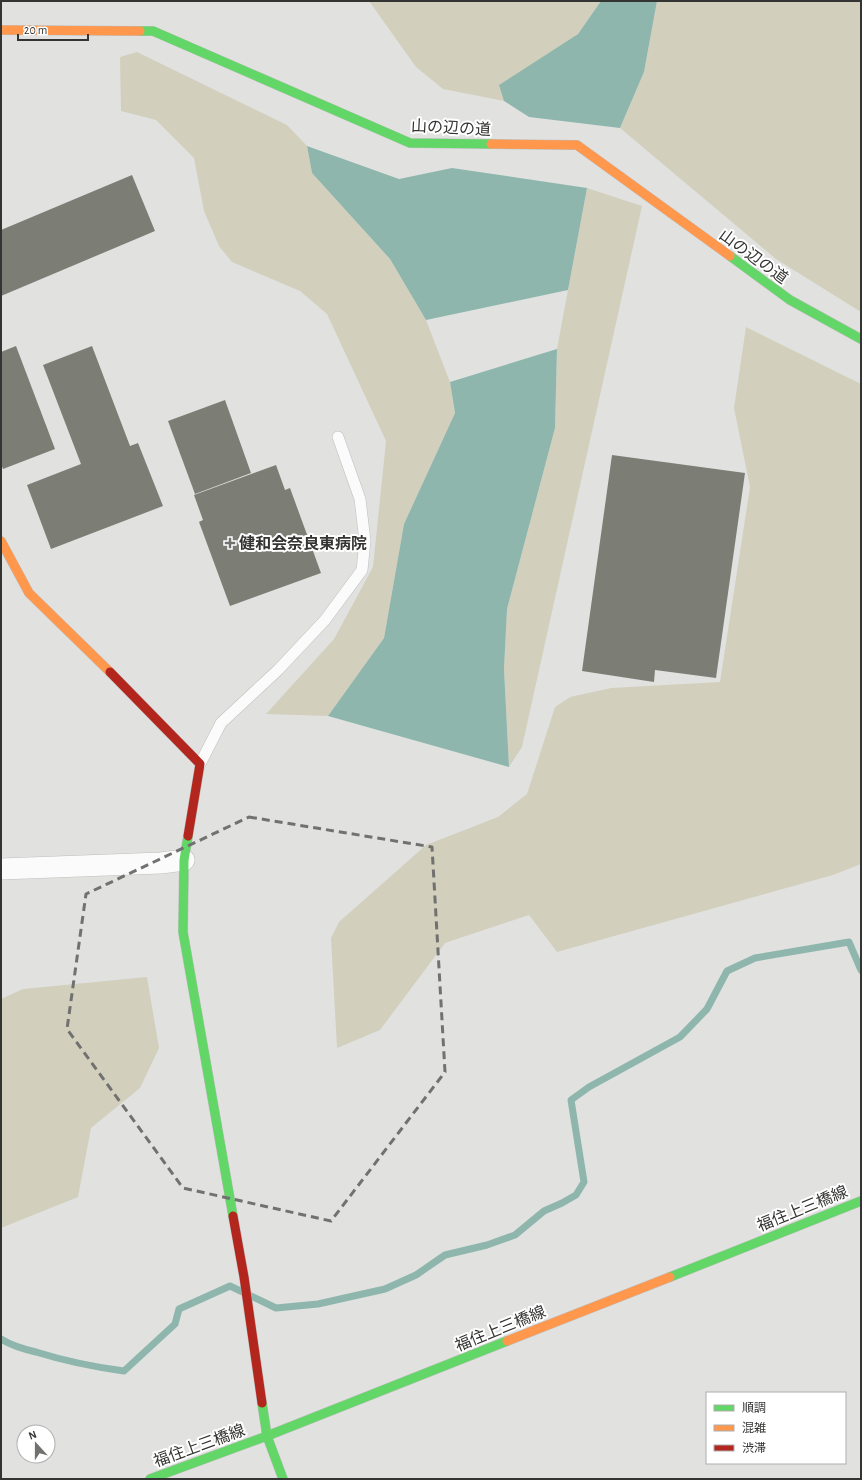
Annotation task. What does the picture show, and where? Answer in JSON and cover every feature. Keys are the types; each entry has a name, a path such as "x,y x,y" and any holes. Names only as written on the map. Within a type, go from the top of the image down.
{"street":[{"name":"山の辺の道","path":"1,30 153,31 410,143 577,145 790,300 861,339"},
{"path":"1,541 29,593 151,713 200,764 184,860 183,932 213,1109 244,1277 267,1436 283,1479"},
{"path":"1,869 160,863 184,860"},
{"name":"福住上三橋線","path":"150,1479 267,1436 861,1201"}],"lane":[{"path":"200,764 221,722 284,665 325,620 362,570 365,541 360,499 338,437"}],"highlighted area":[{"path":"249,817 432,847 445,1072 331,1221 183,1188 67,1029 86,894"}],"shaded area":[{"path":"369,1 601,1 578,34 500,85 504,101 443,89 416,67"},
{"path":"601,1 657,1 644,72 620,128 529,117 504,101 499,85 578,34"},
{"path":"657,1 861,1 861,312 776,259 620,128 644,72"},
{"path":"137,52 287,125 307,146 312,173 390,259 426,320 450,382 455,413 404,524 384,638 328,716 266,714 334,639 373,567 386,441 327,314 300,291 232,262 219,246 204,211 194,158 156,120 121,111 120,57"},
{"path":"307,146 399,179 452,168 587,188 568,290 426,320 390,259 312,173"},
{"path":"587,188 642,206 522,747 509,767 504,669 507,609 555,428 557,349"},
{"path":"746,327 861,384 861,864 833,875 557,952 529,915 445,943 380,1030 337,1048 331,938 339,922 426,845 498,817 527,794 555,707 570,697 611,688 720,682 750,487 734,408"},
{"path":"557,349 555,428 507,609 504,669 509,767 328,716 384,638 404,524 455,413 450,382"},
{"path":"147,977 159,1048 140,1088 91,1128 78,1197 1,1228 1,999 23,989"}],"building":[{"path":"132,175 155,231 1,296 1,230"},
{"path":"16,346 55,449 3,469 1,464 1,352"},
{"path":"92,346 130,446 138,443 163,506 51,549 27,485 81,464 43,365"},
{"path":"225,400 251,473 195,494 168,421"},
{"path":"612,455 745,473 716,678 655,670 654,682 582,671"},
{"path":"276,465 285,490 290,488 321,573 230,606 199,522 203,520 194,495"}],"waterway":[{"path":"1,1339 9,1344 58,1358 91,1366 124,1371 175,1324 179,1309 230,1286 276,1308 318,1304 385,1289 416,1275 445,1255 487,1245 515,1235 544,1211 576,1195 584,1182 571,1100 589,1087 680,1037 707,1009 727,971 755,958 849,942 861,970"}],"traffic: fast":[{"path":"140,31 153,31 410,143 491,144"},
{"path":"730,256 790,300 861,339"},
{"path":"188,836 184,860 183,932 233,1216"},
{"path":"670,1277 861,1201"},
{"path":"150,1479 267,1436 507,1341"},
{"path":"262,1403 267,1436 283,1479"}],"traffic: slow":[{"path":"1,30 140,31"},
{"path":"491,144 577,145 730,256"},
{"path":"1,541 29,593 110,672"},
{"path":"507,1341 670,1277"}],"traffic: jam":[{"path":"110,672 200,764 188,836"},
{"path":"233,1216 244,1277 262,1403"}],"place":[{"name":"健和会奈良東病院","path":"230,543"}]}
